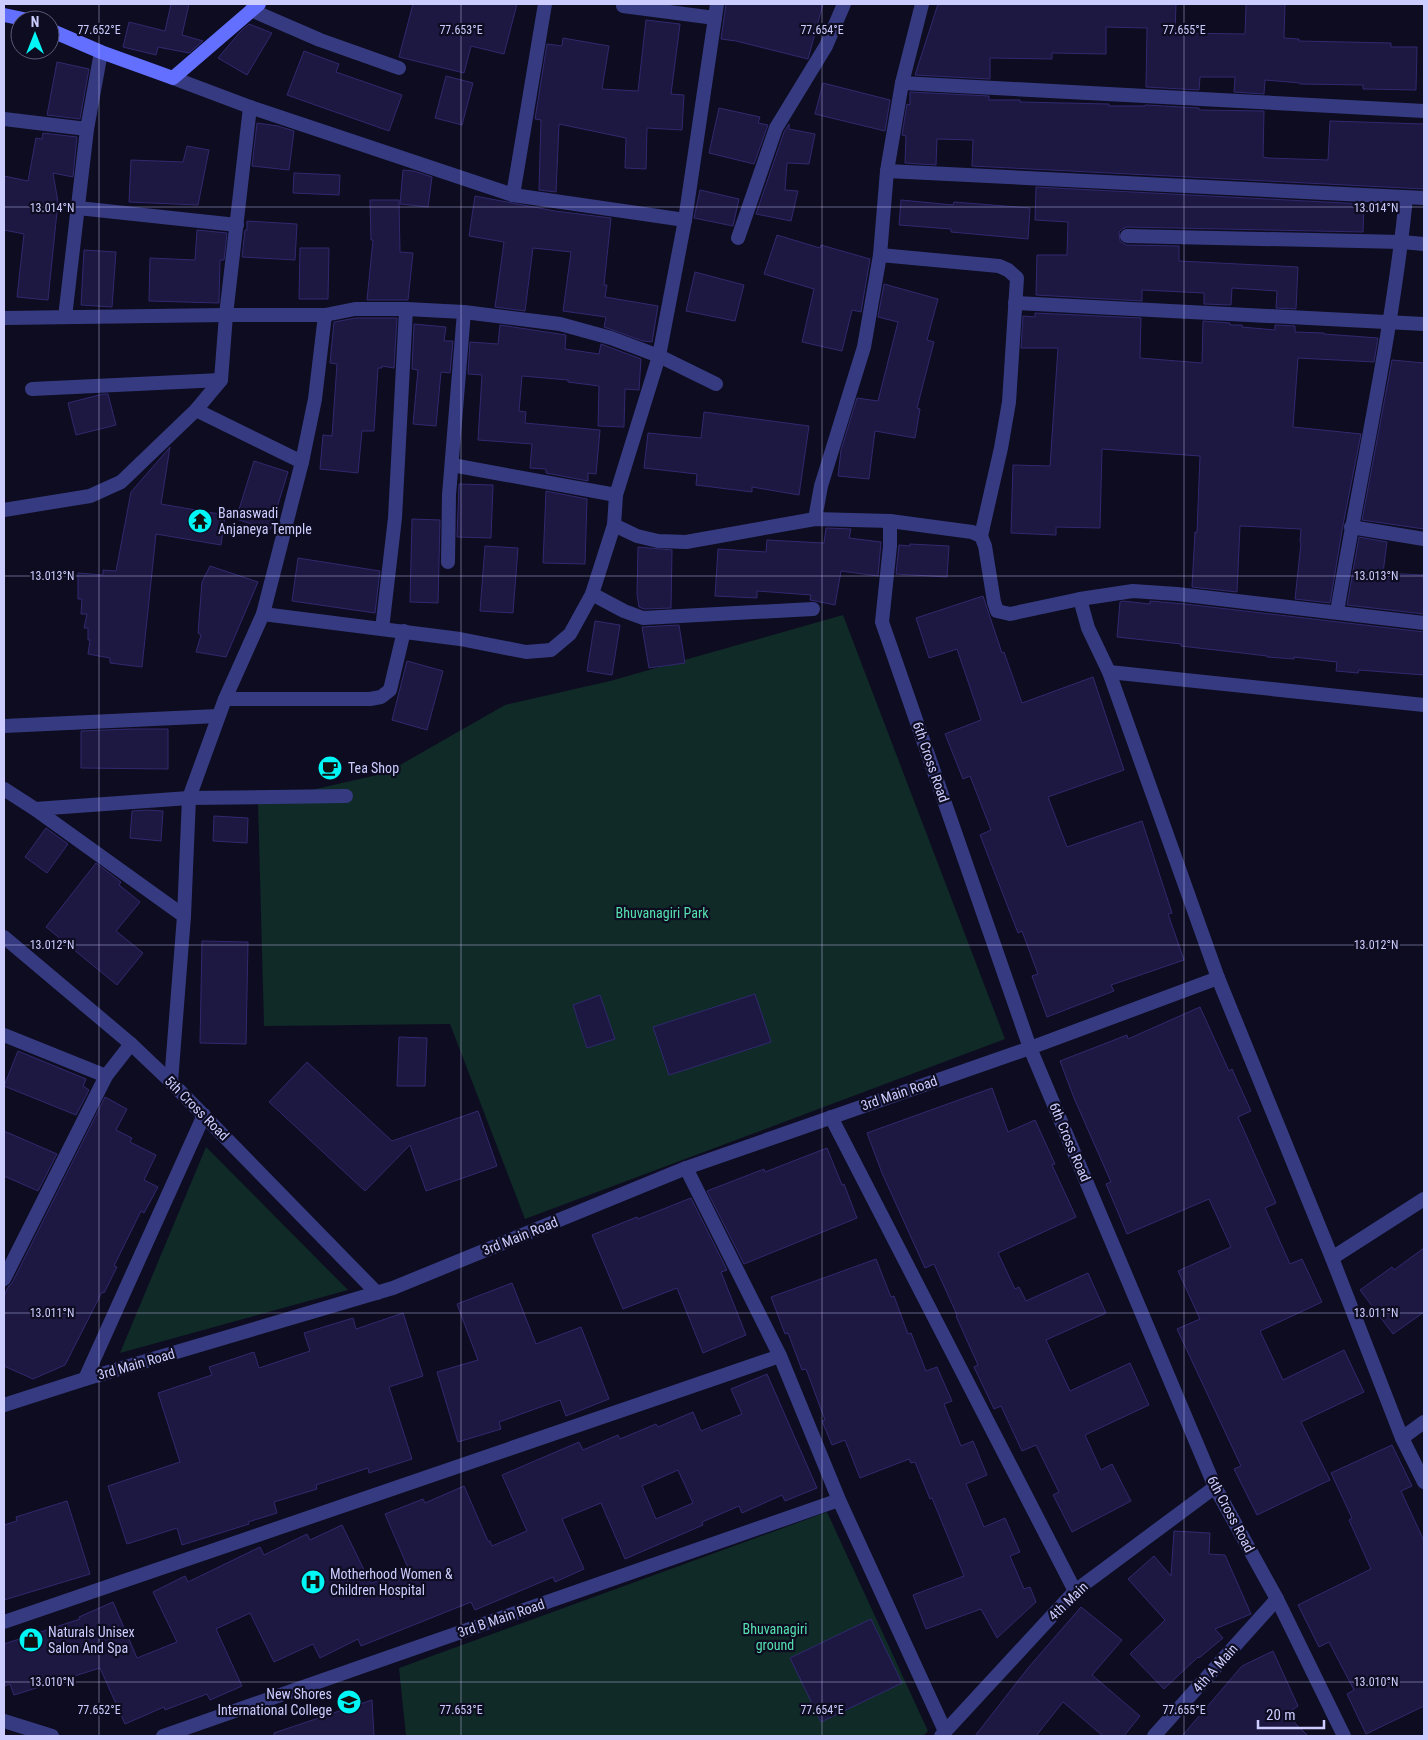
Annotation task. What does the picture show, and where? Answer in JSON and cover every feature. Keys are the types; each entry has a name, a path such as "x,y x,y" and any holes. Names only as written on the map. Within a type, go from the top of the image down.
{"main road":[{"path":"60,34 100,52 173,78 255,7"}],"street":[{"path":"513,195 545,4"},
{"path":"738,238 776,128 826,46 844,4"},
{"path":"816,519 821,486 864,347 880,255 887,171 902,84 922,4"},
{"path":"263,614 460,639 526,652 551,650 570,634 592,594 614,525 616,495 659,356 685,220 716,11 623,6"},
{"path":"255,7 320,40 399,68"},
{"path":"65,317 87,129 100,52"},
{"path":"173,78 250,107 513,195 685,220"},
{"path":"902,84 1424,111"},
{"path":"4,510 90,496 121,482 196,410 221,380 226,315 250,107"},
{"path":"4,120 87,129"},
{"path":"887,171 1424,198"},
{"path":"1337,612 1351,526 1390,324 1402,242 1406,198"},
{"path":"78,208 237,225"},
{"path":"1127,236 1424,244"},
{"path":"880,255 999,266 1008,270 1017,278 1009,402 1001,448 981,536 997,611 1010,614 1080,599 1133,591 1177,594 1424,623"},
{"path":"1015,303 1390,324 1424,324"},
{"path":"4,318 325,315 355,309 464,312 560,324 611,338 659,356 716,384"},
{"path":"382,629 396,518 406,309"},
{"path":"448,562 449,495 464,312"},
{"path":"171,1082 184,916 190,798 224,699 263,614 302,462 315,399 325,315"},
{"path":"32,389 221,380"},
{"path":"196,410 302,462"},
{"path":"452,465 616,495"},
{"path":"614,525 644,538 658,541 686,542 816,519 890,521 972,532 981,536"},
{"name":"6th Cross Road","path":"890,521 890,546 882,622 1030,1048 1215,1488 1277,1599 1344,1736"},
{"path":"1351,526 1424,539"},
{"path":"592,594 624,611 643,618 813,609"},
{"path":"1080,599 1088,628 1109,672 1218,978 1332,1258 1402,1438 1424,1482"},
{"path":"224,699 370,699 381,697 390,690 404,631"},
{"path":"1109,672 1424,705"},
{"path":"4,726 218,716"},
{"path":"4,789 35,808 184,916"},
{"path":"35,808 190,798 346,796"},
{"name":"5th Cross Road","path":"4,937 131,1044 171,1082 377,1293"},
{"name":"3rd Main Road","path":"4,1405 85,1379 377,1293 686,1168 1030,1048 1218,978"},
{"path":"4,1035 106,1076"},
{"path":"4,1279 106,1076 131,1044"},
{"path":"85,1379 204,1115"},
{"path":"831,1117 1075,1591"},
{"path":"686,1168 780,1356 839,1500 942,1734"},
{"path":"1332,1258 1424,1199"},
{"path":"4,1622 780,1356"},
{"path":"1402,1438 1424,1422"},
{"name":"4th Main","path":"942,1734 1075,1591 1215,1488"},
{"name":"3rd B Main Road","path":"162,1736 839,1500"},
{"name":"4th A Main","path":"1154,1736 1277,1599"},
{"path":"4,1721 52,1736"}],"green space":[{"name":"Bhuvanagiri Park","path":"843,615 1005,1039 525,1219 450,1024 264,1026 258,802 386,773 505,705 610,681"},
{"path":"206,1147 348,1290 120,1353"},
{"name":"Bhuvanagiri ground","path":"827,1512 928,1731 923,1736 406,1736 399,1668"}],"building":[{"path":"171,4 189,4 182,35 203,41 189,53 158,47 156,55 123,47 129,22 165,31"},
{"path":"413,4 517,4 504,54 471,46 464,73 399,57"},
{"path":"726,4 823,4 808,59 721,39"},
{"path":"938,4 1176,4 1175,33 1245,34 1246,4 1285,4 1284,38 1299,39 1299,41 1391,43 1391,47 1417,47 1416,90 1363,89 1363,85 1300,84 1265,80 1264,94 1234,92 1235,77 1200,77 1199,90 1146,87 1147,28 1106,27 1106,54 1052,53 1052,59 990,58 990,79 915,75"},
{"path":"646,20 680,24 671,94 684,95 682,130 647,128 646,169 625,168 626,138 559,124 556,192 539,190 541,120 535,119 547,44 562,46 563,38 609,46 602,89 638,91"},
{"path":"249,24 272,33 247,75 218,58"},
{"path":"304,51 339,64 336,72 402,95 389,131 287,95"},
{"path":"57,62 89,69 80,119 47,115"},
{"path":"446,76 473,83 462,125 435,118"},
{"path":"823,83 890,100 885,131 815,114"},
{"path":"910,92 989,96 989,100 1020,100 1020,102 1109,104 1109,106 1145,105 1199,108 1199,110 1264,111 1263,157 1268,158 1328,160 1330,121 1424,124 1424,189 972,166 973,140 937,139 936,165 905,163 906,136 902,135 907,104 910,105"},
{"path":"719,108 760,117 758,123 768,125 754,164 709,153"},
{"path":"257,123 278,126 294,131 289,170 252,166"},
{"path":"789,124 789,129 815,134 809,164 787,163 785,190 798,191 791,221 756,214 784,132"},
{"path":"43,133 77,137 73,177 53,173 58,202 48,300 17,297 24,234 4,230 4,176 28,181 36,138 42,139"},
{"path":"187,146 209,150 198,205 129,202 131,160 183,162"},
{"path":"403,170 414,171 432,177 428,207 400,204"},
{"path":"294,173 340,175 339,195 293,193"},
{"path":"1036,187 1364,204 1363,232 1127,227 1119,232 1120,241 1126,245 1179,246 1179,261 1298,267 1296,309 1276,308 1277,291 1232,288 1231,305 1204,304 1204,293 1142,290 1142,301 1036,295 1037,255 1067,255 1068,222 1035,220"},
{"path":"700,190 739,199 733,226 694,218"},
{"path":"475,196 555,211 611,218 604,285 607,285 605,297 658,306 652,342 643,341 604,327 606,317 563,311 571,252 533,248 525,311 495,307 504,242 469,236"},
{"path":"370,200 399,200 400,252 413,253 408,300 367,300 373,240 371,240"},
{"path":"901,200 953,205 954,202 1030,208 1028,239 951,232 951,229 899,225"},
{"path":"247,221 297,224 295,260 242,257"},
{"path":"197,230 227,233 224,260 220,260 219,303 149,301 150,258 195,260"},
{"path":"777,235 820,248 821,245 870,259 861,312 852,310 842,351 802,342 814,289 764,274"},
{"path":"300,248 329,248 328,299 299,299"},
{"path":"84,250 116,252 112,307 81,305"},
{"path":"695,272 744,285 735,321 686,311"},
{"path":"884,284 938,299 927,340 934,342 917,408 920,409 915,438 875,431 869,479 838,476 841,450 857,398 878,401 898,322 878,317"},
{"path":"1035,313 1141,318 1140,358 1202,363 1203,321 1275,330 1275,325 1295,326 1295,332 1378,338 1374,362 1298,358 1293,427 1361,434 1330,603 1295,599 1301,529 1240,526 1237,592 1192,587 1195,532 1197,533 1200,456 1102,449 1100,528 1056,527 1056,535 1011,533 1013,465 1050,466 1058,348 1021,348 1023,316 1035,317"},
{"path":"356,318 397,318 394,368 382,366 382,368 378,368 374,431 362,431 358,473 320,469 323,435 332,436 337,364 330,363 334,322"},
{"path":"414,324 446,327 444,341 453,341 450,373 441,372 436,426 413,424 418,370 412,369"},
{"path":"500,325 566,335 565,349 599,354 601,344 641,359 639,390 625,389 624,427 598,426 599,386 568,382 568,380 522,376 519,411 526,412 525,423 600,430 596,474 588,473 588,481 546,473 546,469 530,468 532,444 478,440 482,375 468,374 470,342 498,344"},
{"path":"1392,360 1424,363 1424,529 1362,520"},
{"path":"108,394 116,425 76,435 68,403"},
{"path":"704,412 809,426 799,495 752,487 752,492 696,485 697,474 644,468 648,433 701,438"},
{"path":"170,447 161,504 225,515 221,545 156,534 142,667 110,663 110,658 88,654 90,640 88,640 88,628 84,628 87,614 81,614 82,599 78,599 78,573 103,575 103,570 116,571 131,492"},
{"path":"254,461 288,472 270,530 236,519"},
{"path":"459,484 493,485 491,538 457,537"},
{"path":"546,491 587,499 585,564 543,563"},
{"path":"412,519 440,520 438,603 410,602"},
{"path":"826,528 851,529 849,538 881,542 878,576 841,571 835,605 810,600 811,595 757,591 757,598 715,596 718,549 766,552 767,540 824,543"},
{"path":"1359,537 1387,542 1383,573 1424,575 1424,614 1347,605"},
{"path":"910,544 949,546 947,577 896,574 899,545 910,546"},
{"path":"485,546 518,548 513,613 480,611"},
{"path":"638,547 672,550 671,608 644,609 639,607 637,594"},
{"path":"298,558 380,571 375,613 292,601"},
{"path":"210,566 258,582 226,657 196,652 201,635 198,633 202,582"},
{"path":"983,596 1002,653 1004,652 1022,703 1093,677 1124,770 1048,797 1067,847 1142,821 1172,913 1168,914 1184,960 1111,985 1114,991 1047,1017 1032,976 1038,974 1022,931 1018,933 980,835 991,830 970,776 963,779 945,734 981,720 957,649 929,658 916,618"},
{"path":"1150,601 1185,604 1424,632 1424,675 1359,670 1358,673 1336,671 1337,662 1294,657 1294,659 1267,657 1181,646 1181,644 1117,637 1120,602 1150,604"},
{"path":"595,621 620,625 612,675 587,671"},
{"path":"679,625 685,663 649,668 642,627"},
{"path":"407,661 443,671 427,730 392,720"},
{"path":"168,729 168,769 81,768 81,731"},
{"path":"132,811 163,811 161,841 130,838"},
{"path":"214,816 248,818 247,843 213,841"},
{"path":"46,828 68,844 47,873 25,857"},
{"path":"96,863 121,882 119,885 140,902 116,931 143,953 117,985 46,927"},
{"path":"202,941 248,942 246,1044 200,1043"},
{"path":"755,994 771,1042 669,1075 653,1027"},
{"path":"600,995 615,1039 587,1048 573,1005"},
{"path":"1200,1007 1229,1071 1232,1069 1251,1111 1238,1117 1276,1203 1265,1208 1290,1264 1302,1259 1322,1302 1260,1331 1283,1380 1344,1350 1364,1392 1301,1422 1330,1480 1257,1515 1234,1469 1241,1466 1177,1329 1200,1319 1178,1271 1231,1247 1209,1199 1127,1234 1106,1184 1111,1182 1060,1061 1127,1035 1128,1039"},
{"path":"399,1037 427,1038 425,1086 397,1086"},
{"path":"18,1051 86,1079 83,1086 89,1090 76,1115 4,1086"},
{"path":"307,1062 392,1141 478,1111 497,1166 426,1191 410,1145 365,1191 269,1102"},
{"path":"992,1088 1008,1132 1035,1120 1055,1164 1052,1165 1076,1217 998,1253 1015,1289 1019,1287 1026,1301 1088,1273 1106,1313 1046,1340 1070,1391 1130,1363 1149,1405 1085,1435 1101,1470 1112,1464 1131,1501 1072,1532 1053,1495 1059,1492 1036,1445 1022,1451 1001,1406 994,1409 974,1367 978,1365 934,1264 925,1268 882,1173 867,1133"},
{"path":"105,1097 127,1109 116,1130 132,1138 130,1142 156,1155 144,1180 158,1187 144,1213 141,1211 114,1266 117,1267 104,1293 102,1292 65,1365 33,1379 4,1366 4,1296"},
{"path":"4,1131 57,1154 38,1191 4,1176"},
{"path":"827,1148 857,1218 744,1264 707,1191 764,1169 765,1172"},
{"path":"691,1198 727,1270 721,1272 746,1335 703,1353 677,1288 623,1309 592,1235"},
{"path":"1424,1248 1424,1312 1393,1334 1360,1290 1392,1267 1394,1270"},
{"path":"876,1259 891,1297 894,1296 908,1334 911,1333 926,1371 937,1367 952,1401 944,1404 961,1446 973,1441 987,1475 966,1484 984,1527 1005,1518 1020,1552 1010,1556 1024,1589 1030,1587 1036,1602 997,1638 981,1609 926,1629 913,1595 964,1576 932,1498 930,1499 915,1462 911,1463 909,1459 860,1478 845,1440 832,1445 822,1421 825,1420 806,1369 802,1370 788,1333 785,1334 771,1297"},
{"path":"512,1283 536,1344 581,1327 609,1399 566,1416 560,1400 499,1422 501,1429 458,1442 437,1372 478,1360 457,1304"},
{"path":"403,1313 423,1376 389,1387 412,1459 369,1473 368,1468 316,1485 317,1489 274,1502 277,1513 182,1545 177,1528 127,1544 108,1486 180,1462 158,1393 212,1375 209,1367 254,1352 259,1368 310,1351 304,1333 353,1318 356,1329"},
{"path":"767,1374 817,1488 785,1501 782,1495 742,1513 739,1506 702,1522 703,1525 625,1559 601,1503 562,1519 584,1569 555,1582 553,1577 475,1610 471,1602 361,1646 358,1639 320,1658 313,1644 274,1662 250,1613 216,1629 242,1686 210,1700 207,1694 165,1710 164,1707 125,1724 100,1668 14,1695 10,1684 4,1686 4,1644 80,1619 79,1617 113,1602 137,1658 177,1642 153,1592 185,1576 188,1582 260,1547 264,1555 307,1534 310,1540 342,1525 370,1582 372,1583 408,1568 385,1514 423,1499 425,1503 464,1486 488,1541 490,1541 492,1546 527,1531 502,1475 579,1442 583,1450 618,1435 620,1439 656,1424 658,1427 693,1412 701,1431 742,1414 731,1389","holes":["678,1470 693,1503 656,1519 642,1486"]},
{"path":"1392,1445 1412,1486 1401,1491 1424,1541 1424,1706 1366,1734 1347,1694 1354,1690 1329,1642 1319,1647 1298,1605 1371,1569 1349,1520 1352,1518 1331,1473"},
{"path":"67,1501 90,1574 4,1600 4,1525 17,1521 16,1517"},
{"path":"1174,1531 1210,1533 1209,1554 1225,1555 1251,1614 1215,1629 1223,1638 1198,1657 1164,1689 1130,1654 1165,1620 1128,1579 1154,1556 1171,1576"},
{"path":"1081,1607 1122,1640 1092,1675 1140,1716 1124,1736 1103,1736 1063,1702 1036,1736 975,1736 1028,1668"},
{"path":"871,1619 902,1683 821,1722 790,1658"},
{"path":"1273,1651 1298,1706 1286,1714 1308,1736 1182,1736 1242,1666"},
{"path":"372,1700 374,1736 274,1736 274,1733"}],"place":[{"name":"Banaswadi Anjaneya Temple","path":"200,521"},
{"name":"Tea Shop","path":"330,768"},
{"name":"Motherhood Women & Children Hospital","path":"313,1582"},
{"name":"Naturals Unisex Salon And Spa","path":"31,1640"},
{"name":"New Shores International College","path":"349,1702"}]}
